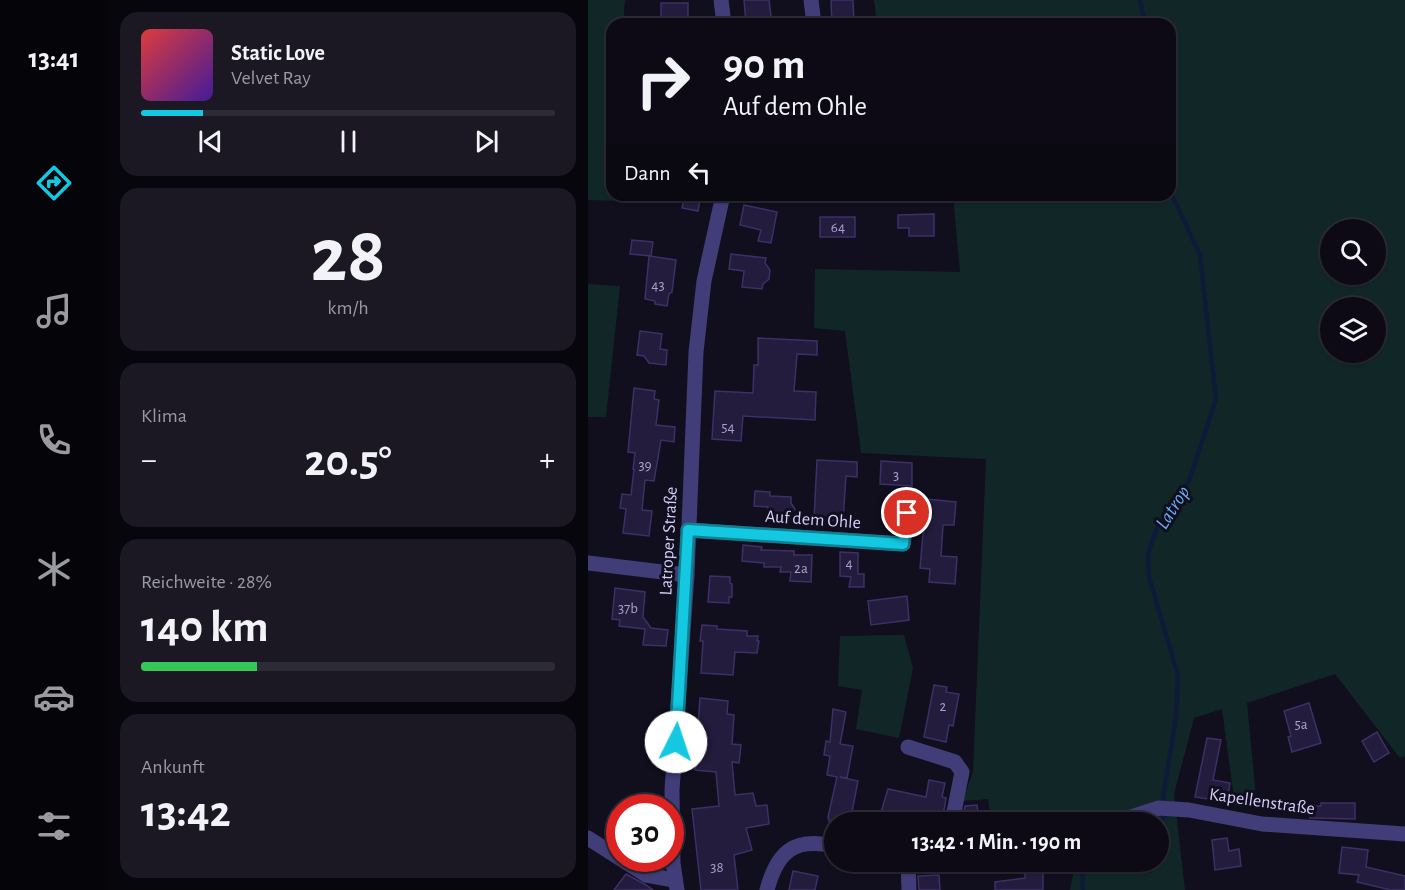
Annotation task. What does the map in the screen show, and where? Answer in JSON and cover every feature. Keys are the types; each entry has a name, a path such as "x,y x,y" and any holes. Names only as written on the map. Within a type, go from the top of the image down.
{"street":[{"path":"720,0 722,18"},
{"path":"811,0 812,18"},
{"name":"Latroper Straße","path":"675,885 672,790 687,575 698,340 704,281 722,201"},
{"name":"Auf dem Ohle","path":"688,530 903,544 907,513"},
{"path":"588,563 687,575"},
{"path":"908,747 955,762 958,765 962,772 954,812"},
{"name":"Kapellenstraße","path":"1147,812 1159,808 1179,809 1262,824 1405,834"},
{"path":"588,838 646,875 675,885"},
{"path":"767,890 778,861 785,853 795,846 813,842 824,844"},
{"path":"909,872 909,890"}],"green space":[{"path":"588,0 625,0 624,18 606,18 606,201 588,200"},
{"path":"874,0 1405,0 1405,756 1400,758 1335,674 1247,703 1257,808 1235,806 1222,709 1194,718 1174,794 1185,890 1070,890 1074,872 1169,872 1169,812 990,812 988,799 963,801 973,771 986,459 861,453 845,331 814,328 815,269 960,272 954,201 1176,201 1176,18 876,18"},
{"path":"588,284 620,286 606,417 588,417"},
{"path":"904,635 913,668 899,738 856,729 862,690 838,686 840,636"}],"building":[{"path":"744,0 769,0 771,18 746,18"},
{"path":"831,0 853,0 854,18 832,18"},
{"path":"661,3 688,3 688,18 661,18"},
{"path":"684,201 700,201 698,211 682,208"},
{"path":"744,205 777,212 771,243 758,241 761,230 740,225"},
{"path":"934,214 934,236 909,236 909,228 898,228 898,215"},
{"path":"820,217 855,217 855,237 820,237"},
{"path":"632,240 653,242 651,256 630,254"},
{"path":"731,254 766,258 765,263 770,270 769,279 763,284 762,289 742,287 744,271 729,269"},
{"path":"649,256 676,260 672,292 669,294 667,306 645,299"},
{"path":"640,331 662,334 660,349 667,350 666,365 649,363 644,356 637,355"},
{"path":"758,338 817,341 817,355 797,354 794,391 816,392 815,420 743,416 741,441 712,439 715,391 753,393 754,365 758,365"},
{"path":"634,388 655,391 654,399 659,400 656,425 675,427 674,442 661,440 654,481 645,480 642,510 652,511 649,536 623,533 626,509 620,508 622,494 631,495 635,453 628,452"},
{"path":"817,460 857,462 857,477 846,476 843,521 814,520"},
{"path":"881,461 912,463 912,486 880,484"},
{"path":"755,491 770,492 770,496 791,497 791,503 795,509 790,513 789,519 768,518 768,507 754,506"},
{"path":"926,499 956,502 954,525 943,525 941,556 957,557 955,584 929,582 930,569 920,568"},
{"path":"743,545 762,547 761,550 794,551 794,555 812,555 811,582 790,581 791,572 780,572 781,567 764,567 764,563 742,561"},
{"path":"840,552 858,553 858,574 864,574 864,587 849,587 851,577 840,576"},
{"path":"710,576 730,577 732,597 729,597 729,603 708,602"},
{"path":"615,588 645,592 643,617 651,628 668,630 666,646 643,645 645,629 619,626 620,620 612,619"},
{"path":"907,596 909,620 871,625 868,601"},
{"path":"702,625 717,626 717,629 747,631 747,636 758,636 757,653 735,652 733,675 701,673"},
{"path":"934,685 947,687 946,692 959,694 953,726 949,725 946,742 924,737"},
{"path":"700,698 728,701 727,714 734,715 732,744 741,745 739,763 732,762 735,795 753,793 756,806 767,805 769,824 746,828 752,850 734,855 738,890 701,890 692,809 719,806 716,772 695,770"},
{"path":"1309,703 1321,743 1292,752 1288,737 1291,736 1284,711"},
{"path":"833,709 846,712 840,744 853,746 847,778 840,777 858,781 852,812 829,812 837,777 827,775 830,756 824,755 826,741 830,742"},
{"path":"1377,732 1389,753 1374,762 1362,741"},
{"path":"1207,738 1221,740 1213,780 1230,783 1227,802 1195,797"},
{"path":"929,780 945,783 942,797 946,798 944,812 881,812 888,789 926,797"},
{"path":"1321,803 1355,803 1355,819 1310,818 1310,806 1321,806"},
{"path":"977,805 978,812 964,812 965,806"},
{"path":"1227,838 1229,851 1239,849 1241,866 1215,870 1212,840"},
{"path":"1342,847 1368,850 1366,867 1405,876 1405,890 1391,890 1357,882 1359,875 1339,873"},
{"path":"793,871 818,876 815,890 789,890"},
{"path":"1025,872 1043,872 1043,890 995,890 995,882 1025,878"},
{"path":"626,874 646,885 653,890 614,890"},
{"path":"939,875 940,890 919,890 918,876"}],"waterway":[{"name":"Latrop","path":"1140,0 1144,18"},
{"name":"Latrop","path":"1165,812 1163,798 1176,718 1178,675 1149,577 1148,554 1156,530 1189,481 1216,399 1200,255 1175,201"},
{"name":"Latrop","path":"1082,872 1083,890"}],"route":[{"path":"676,742 688,530 903,544 907,513"}]}
